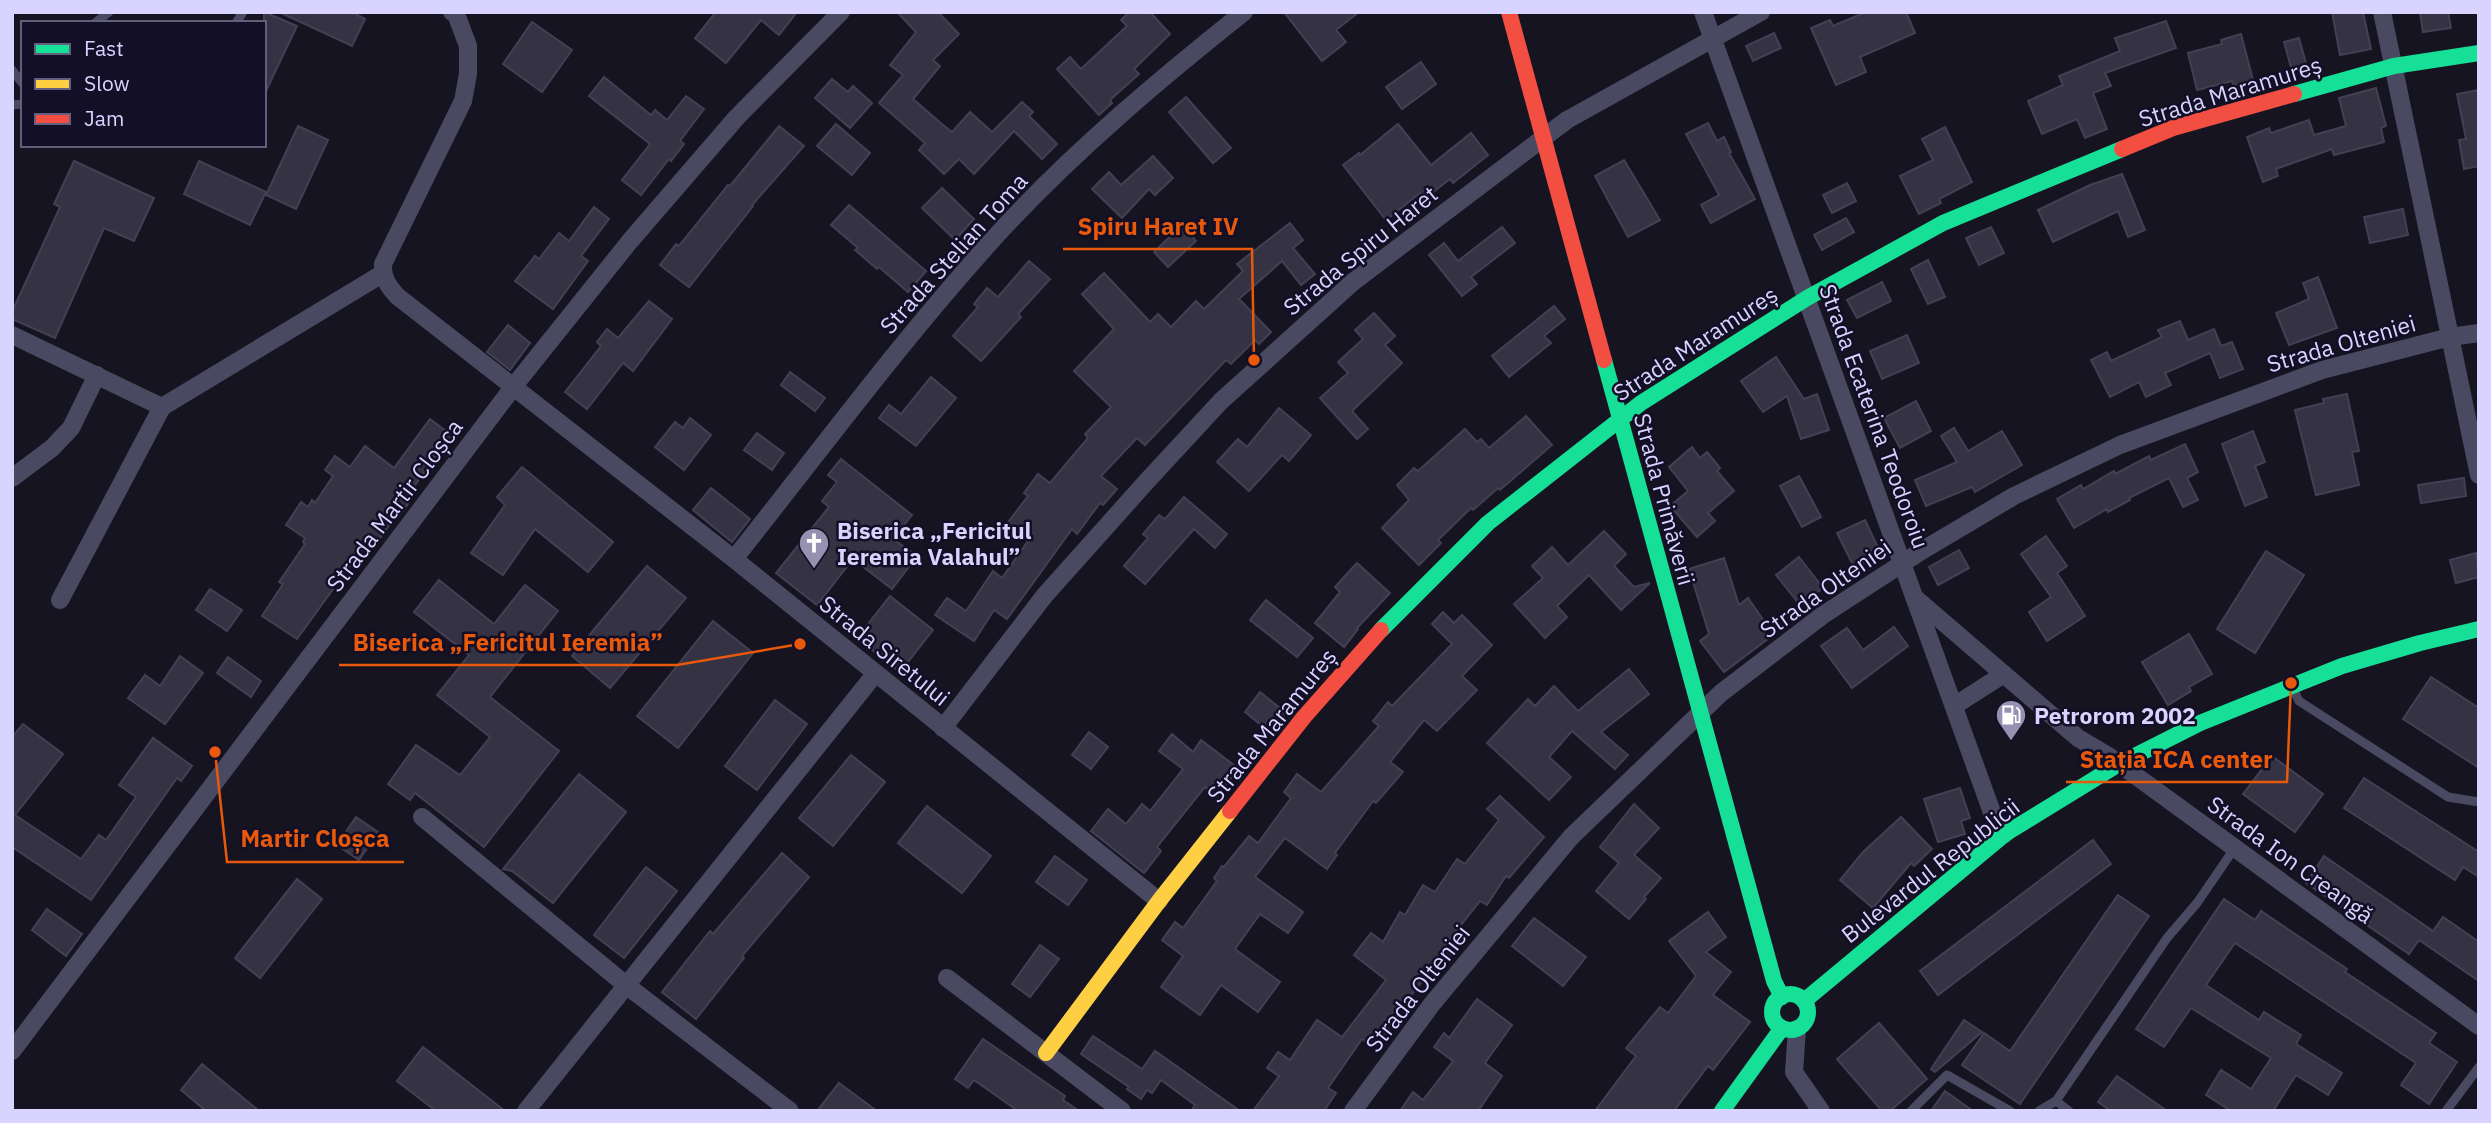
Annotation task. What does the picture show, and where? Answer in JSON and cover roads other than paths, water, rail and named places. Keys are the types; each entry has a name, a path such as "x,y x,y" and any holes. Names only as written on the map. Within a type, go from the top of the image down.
{"main road":[{"name":"Strada Primăverii","path":"1509,12 1774,981 1782,997"},
{"name":"Strada Maramureș","path":"1046,1053 1159,901 1304,717 1388,622 1488,523 1641,403 1807,298 1943,223 2173,128 2393,66 2479,52"},
{"name":"Bulevardul Republicii","path":"1804,1000 2005,834 2119,764 2200,723 2342,666 2479,629"},
{"path":"1721,1111 1790,1029 1802,1026 1808,1016 1807,1005 1804,1000 1794,995 1782,997 1774,1004 1773,1015 1790,1029"}],"street":[{"name":"Strada Martir Cloșca","path":"12,1051 514,386 630,241 737,117 841,12"},
{"name":"Strada Stelian Toma","path":"734,559 917,328 1007,225 1085,146 1244,12"},
{"name":"Strada Ecaterina Teodoroiu","path":"1703,12 1901,565 1994,818 2005,834"},
{"name":"Strada Spiru Haret","path":"943,728 1045,595 1222,401 1353,282 1567,120 1761,12"},
{"path":"2382,12 2479,475"},
{"path":"60,600 162,407 382,274 389,248 463,101 468,74 468,46 457,13"},
{"name":"Strada Siretului","path":"382,274 397,296 734,559 1159,901"},
{"name":"Strada Olteniei","path":"1353,1111 1432,1004 1571,837 1721,693 1823,615 2014,496 2120,445 2322,370 2450,337 2479,333"},
{"path":"12,335 162,407"},
{"path":"12,478 52,447 71,428 97,375"},
{"name":"Strada Ion Creangă","path":"1914,597 2078,738 2119,764 2479,1026"},
{"path":"526,1111 875,674"},
{"path":"1954,706 2004,674"},
{"path":"422,817 626,985 790,1111"},
{"path":"947,978 1122,1111"},
{"path":"1790,1029 1794,1072 1821,1111"}],"lane":[{"path":"2291,686 2299,701 2448,797 2479,802"},
{"path":"2039,1111 2056,1101 2167,938 2197,903 2234,849"},
{"path":"2446,1111 2479,1067"},
{"path":"1911,1111 1947,1075 2010,1111"},
{"path":"2056,1101 2069,1111"}],"place":[{"name":"Spiru Haret IV","path":"1254,360"},
{"name":"Biserica „Fericitul Ieremia Valahul”","path":"814,570"},
{"name":"Biserica „Fericitul Ieremia”","path":"800,644"},
{"name":"Stația ICA center","path":"2291,683"},
{"name":"Petrorom 2002","path":"2011,742"},
{"name":"Martir Cloșca","path":"215,752"}]}
